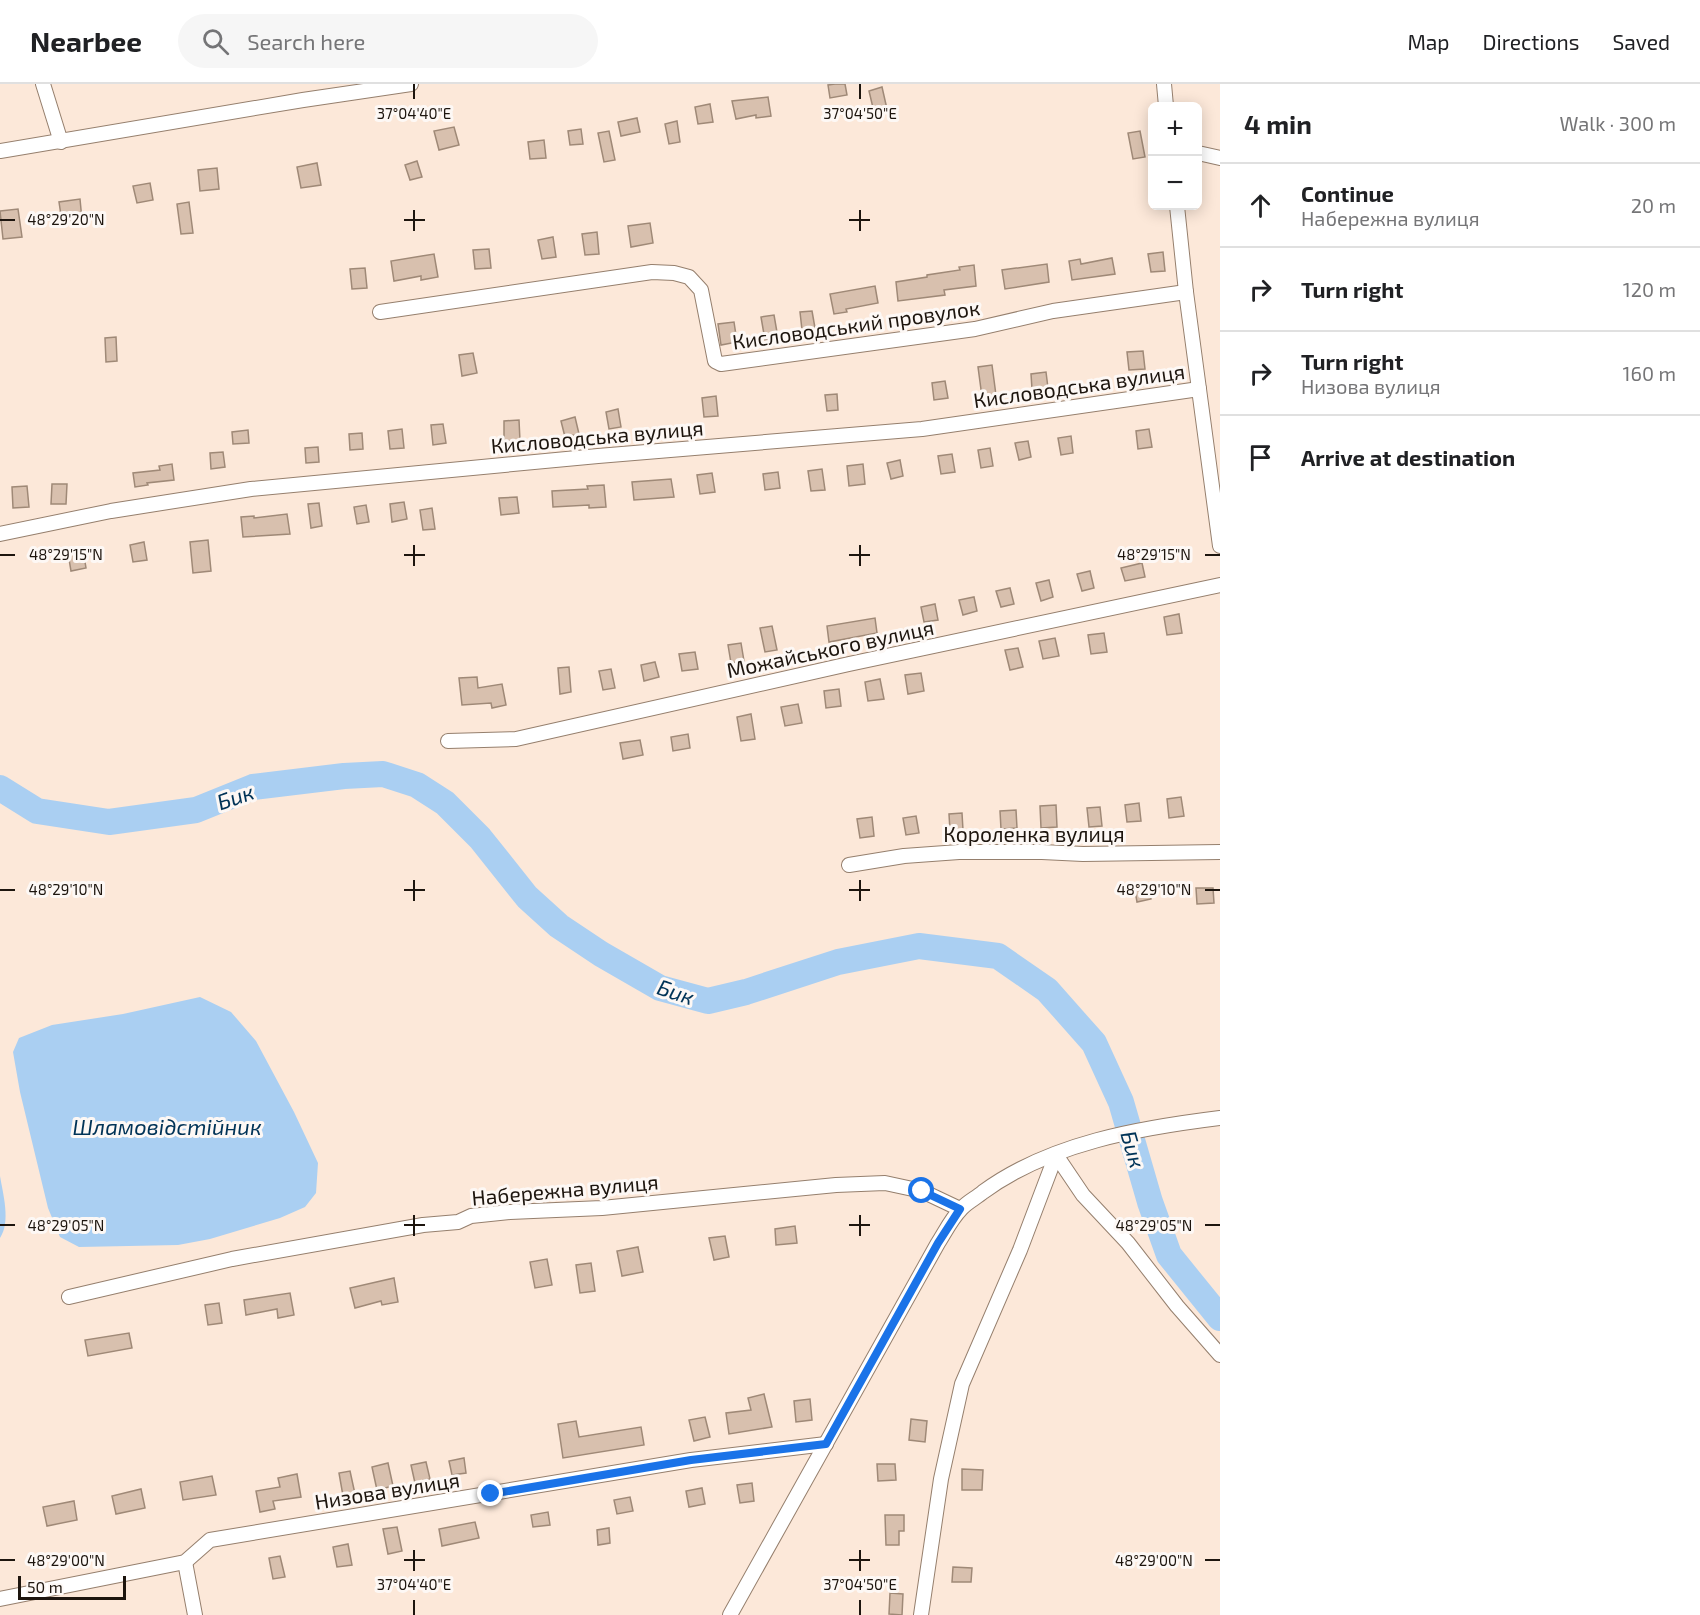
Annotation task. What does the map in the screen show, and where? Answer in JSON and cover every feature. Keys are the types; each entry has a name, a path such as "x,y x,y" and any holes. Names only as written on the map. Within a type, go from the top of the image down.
{"street":[{"path":"43,84 61,142"},
{"path":"0,152 303,100 411,84"},
{"path":"1164,84 1166,102"},
{"path":"1202,154 1220,158"},
{"path":"1178,210 1186,292 1220,546"},
{"name":"Кисловодський провулок","path":"381,312 652,272 674,273 689,277 701,290 711,349 715,361 722,364 975,329 1053,311 1186,292"},
{"name":"Кисловодська вулиця","path":"0,534 111,510 251,489 598,456 922,429 1199,389"},
{"name":"Можайського вулиця","path":"448,741 516,738 1220,585"},
{"name":"Короленка вулиця","path":"849,865 904,856 960,852 1083,854 1220,852"},
{"path":"730,1615 938,1243 960,1209 997,1182 1032,1163 1103,1138 1163,1125 1220,1118"},
{"path":"1056,1155 1083,1195 1128,1243 1177,1306 1220,1355"},
{"path":"921,1615 941,1479 962,1384 1020,1250 1056,1155"},
{"name":"Набережна вулиця","path":"69,1297 232,1259 423,1225 458,1222 471,1216 510,1212 602,1208 836,1185 885,1183 922,1191 960,1209"},
{"name":"Низова вулиця","path":"185,1562 210,1540 691,1460 826,1444"},
{"path":"0,1599 185,1562 195,1615"}],"water":[{"name":"Шламовідстійник","path":"200,997 231,1012 256,1041 318,1163 316,1193 305,1207 280,1218 210,1239 178,1245 79,1247 60,1237 48,1208 20,1092 13,1052 19,1038 52,1025 123,1014"},
{"path":"0,1176 6,1216 0,1238"}],"building":[{"path":"845,84 847,95 830,98 828,85"},
{"path":"882,87 887,109 874,112 869,91"},
{"path":"768,97 771,116 756,118 756,115 736,119 732,101"},
{"path":"710,104 713,122 698,124 695,107"},
{"path":"637,118 640,132 621,136 618,122"},
{"path":"677,121 680,142 669,144 665,124"},
{"path":"454,127 459,145 439,150 434,131"},
{"path":"581,129 583,144 570,145 568,131"},
{"path":"609,131 615,160 604,162 598,133"},
{"path":"1140,131 1145,157 1133,159 1128,133"},
{"path":"544,140 546,158 530,159 528,142"},
{"path":"417,161 422,177 410,180 405,165"},
{"path":"317,163 321,185 301,188 297,167"},
{"path":"217,168 219,189 200,191 198,170"},
{"path":"150,183 153,200 137,203 133,186"},
{"path":"80,199 82,220 62,222 59,202"},
{"path":"189,202 193,233 181,234 177,204"},
{"path":"18,209 22,237 3,239 0,211"},
{"path":"650,223 653,243 631,247 628,226"},
{"path":"597,232 599,254 585,255 582,234"},
{"path":"553,237 556,257 542,259 538,240"},
{"path":"489,249 491,268 475,269 473,250"},
{"path":"1163,252 1165,271 1151,272 1148,254"},
{"path":"434,254 438,277 421,280 421,276 394,281 391,261"},
{"path":"1112,258 1115,274 1072,280 1069,261 1080,259 1081,264"},
{"path":"1047,264 1049,282 1005,289 1002,270"},
{"path":"974,265 976,286 944,290 945,295 898,301 896,282 960,270 959,267"},
{"path":"365,268 367,288 352,289 350,269"},
{"path":"875,286 878,303 846,309 847,312 834,314 830,294"},
{"path":"812,311 815,328 802,330 800,312"},
{"path":"774,315 778,338 765,340 761,317"},
{"path":"734,322 737,342 721,345 718,324"},
{"path":"116,337 117,361 106,362 105,338"},
{"path":"1143,351 1145,369 1129,370 1127,352"},
{"path":"473,353 477,373 462,376 459,355"},
{"path":"992,365 996,395 982,397 978,367"},
{"path":"1046,372 1048,388 1032,389 1031,374"},
{"path":"945,381 948,398 934,400 932,383"},
{"path":"837,394 838,410 827,411 825,395"},
{"path":"716,396 718,416 704,417 702,398"},
{"path":"618,409 621,427 609,429 606,412"},
{"path":"575,417 579,434 565,437 561,421"},
{"path":"519,420 520,441 504,441 504,421"},
{"path":"443,424 446,443 433,445 431,425"},
{"path":"402,429 404,448 390,449 388,431"},
{"path":"1149,429 1152,447 1138,449 1136,431"},
{"path":"248,430 249,443 233,444 232,432"},
{"path":"362,433 363,449 350,450 349,434"},
{"path":"1071,436 1073,453 1061,455 1058,438"},
{"path":"1028,441 1031,457 1019,460 1015,443"},
{"path":"318,447 319,462 306,463 305,448"},
{"path":"990,448 993,466 981,468 978,450"},
{"path":"223,452 225,467 211,469 210,453"},
{"path":"952,454 955,472 941,474 938,456"},
{"path":"900,460 903,476 891,479 887,463"},
{"path":"172,464 174,480 147,483 148,485 135,487 133,473 160,470 159,466"},
{"path":"863,464 865,484 849,486 847,466"},
{"path":"822,469 825,490 811,491 808,471"},
{"path":"778,472 780,488 765,490 763,474"},
{"path":"712,473 715,492 700,494 697,475"},
{"path":"671,479 674,497 634,500 632,482"},
{"path":"52,484 67,484 66,504 51,504"},
{"path":"604,485 606,507 589,508 589,505 553,507 552,491 588,489 587,486"},
{"path":"27,486 29,507 13,508 12,487"},
{"path":"517,497 519,513 501,515 499,498"},
{"path":"404,502 407,519 392,522 390,504"},
{"path":"319,503 322,526 311,528 308,504"},
{"path":"366,505 369,522 357,524 354,507"},
{"path":"432,508 435,529 423,530 420,510"},
{"path":"287,514 290,534 243,537 241,517 254,516 254,518"},
{"path":"208,540 211,571 193,573 190,542"},
{"path":"144,542 147,560 133,562 130,545"},
{"path":"83,550 86,568 71,571 68,553"},
{"path":"1142,563 1145,577 1125,581 1121,568"},
{"path":"1090,571 1094,588 1082,591 1077,574"},
{"path":"1049,580 1053,597 1041,601 1036,583"},
{"path":"1010,588 1014,604 1001,607 996,591"},
{"path":"974,597 977,611 963,615 959,600"},
{"path":"935,604 938,620 924,622 921,607"},
{"path":"1179,614 1182,633 1167,635 1164,617"},
{"path":"875,618 877,633 829,642 827,626"},
{"path":"772,626 777,650 765,652 760,628"},
{"path":"1104,633 1107,652 1091,654 1088,635"},
{"path":"1055,638 1059,656 1043,659 1039,641"},
{"path":"741,643 744,661 731,663 728,645"},
{"path":"1018,648 1023,667 1010,670 1005,650"},
{"path":"695,652 698,669 682,671 679,654"},
{"path":"655,662 659,677 644,681 641,665"},
{"path":"569,667 571,692 560,694 558,668"},
{"path":"611,669 615,688 603,690 599,671"},
{"path":"921,673 924,691 908,694 905,675"},
{"path":"477,677 478,688 502,684 506,705 492,708 491,703 462,705 459,678"},
{"path":"880,679 884,699 868,701 865,682"},
{"path":"839,689 841,706 826,708 824,691"},
{"path":"798,704 802,723 785,726 781,707"},
{"path":"751,714 755,739 741,741 737,717"},
{"path":"688,734 690,748 673,751 671,737"},
{"path":"640,740 643,755 623,759 620,743"},
{"path":"1181,797 1184,816 1169,818 1167,799"},
{"path":"1139,803 1141,821 1127,822 1125,805"},
{"path":"1056,805 1057,827 1041,828 1040,806"},
{"path":"1100,807 1102,826 1089,827 1087,808"},
{"path":"1016,810 1017,828 1001,829 1000,811"},
{"path":"962,813 963,830 950,831 949,814"},
{"path":"916,816 919,833 906,835 903,818"},
{"path":"872,817 874,836 860,838 857,819"},
{"path":"1148,883 1151,899 1137,902 1134,885"},
{"path":"1196,888 1213,888 1214,903 1197,904"},
{"path":"795,1226 797,1243 776,1245 775,1229"},
{"path":"725,1236 729,1257 714,1260 709,1238"},
{"path":"638,1247 643,1272 622,1276 617,1251"},
{"path":"547,1259 552,1285 535,1288 530,1262"},
{"path":"591,1263 595,1291 580,1293 576,1265"},
{"path":"394,1278 398,1302 382,1305 381,1301 355,1308 350,1288"},
{"path":"290,1293 294,1315 278,1318 277,1309 246,1315 244,1300"},
{"path":"219,1303 222,1323 208,1325 205,1305"},
{"path":"129,1333 132,1348 88,1356 85,1340"},
{"path":"764,1394 772,1427 729,1434 726,1413 751,1410 748,1398"},
{"path":"810,1399 812,1420 796,1422 794,1401"},
{"path":"705,1417 710,1437 694,1441 689,1420"},
{"path":"911,1419 927,1421 925,1442 909,1440"},
{"path":"576,1421 579,1437 641,1427 644,1445 563,1458 558,1424"},
{"path":"464,1458 466,1473 452,1475 449,1461"},
{"path":"426,1462 430,1479 415,1483 411,1465"},
{"path":"388,1463 393,1486 377,1490 372,1467"},
{"path":"877,1464 895,1464 896,1480 878,1481"},
{"path":"962,1469 983,1470 982,1490 962,1490"},
{"path":"350,1471 355,1494 343,1496 339,1473"},
{"path":"297,1474 301,1497 273,1501 275,1509 260,1512 256,1491 280,1487 278,1478"},
{"path":"212,1476 216,1495 183,1500 180,1482"},
{"path":"752,1483 754,1501 740,1503 737,1485"},
{"path":"702,1488 705,1504 689,1507 686,1491"},
{"path":"141,1489 145,1508 116,1514 112,1496"},
{"path":"630,1497 633,1511 617,1514 614,1500"},
{"path":"74,1501 77,1520 47,1526 43,1507"},
{"path":"548,1512 550,1525 533,1527 531,1515"},
{"path":"885,1515 904,1515 904,1531 899,1531 899,1545 886,1545"},
{"path":"475,1522 479,1538 442,1546 439,1529"},
{"path":"397,1527 402,1551 388,1554 383,1529"},
{"path":"609,1528 610,1543 598,1545 597,1530"},
{"path":"348,1544 352,1565 337,1567 333,1547"},
{"path":"280,1556 285,1577 273,1579 269,1558"},
{"path":"953,1567 972,1568 971,1582 952,1582"},
{"path":"890,1593 903,1594 902,1615 889,1614"}],"waterway":[{"name":"Бик","path":"0,788 37,811 109,822 196,810 253,787 344,776 383,774 417,785 445,803 480,838 527,897 559,926 601,954 660,988 708,1001 746,992 838,962 919,946 998,956 1047,990 1094,1043 1121,1102 1150,1202 1169,1255 1220,1318"}],"route":[{"path":"491,1494 691,1460 826,1444 938,1243 960,1209 922,1191"}]}
